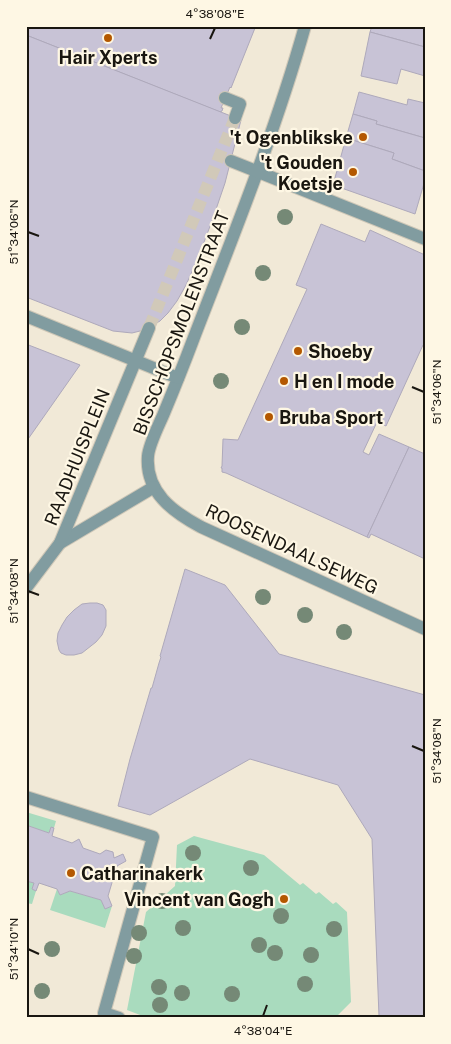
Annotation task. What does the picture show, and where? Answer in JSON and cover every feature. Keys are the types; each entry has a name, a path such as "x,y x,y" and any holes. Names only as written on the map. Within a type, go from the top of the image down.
{"street":[{"name":"BISSCHOPSMOLENSTRAAT","path":"154,487 150,474 148,455 154,435 258,172 286,90 305,26"},
{"path":"225,98 240,104 235,118"},
{"path":"231,161 425,239"},
{"path":"26,316 178,378"},
{"name":"RAADHUISPLEIN","path":"26,588 60,543 149,328"},
{"name":"RAADHUISPLEIN","path":"60,543 154,487"},
{"name":"ROOSENDAALSEWEG","path":"154,487 163,500 174,510 201,527 425,629"},
{"path":"26,797 153,837 104,1013 119,1018"}],"green space":[{"path":"26,812 56,821 54,828 51,827 49,833 26,825"},
{"path":"194,836 264,855 300,885 303,883 316,894 319,892 333,904 336,902 347,912 351,1002 337,1016 322,1016 322,1018 148,1018 127,1010 146,912 175,886 177,845"},
{"path":"26,881 34,883 32,889 36,891 32,904 26,903"},
{"path":"57,889 60,895 70,891 101,900 105,909 112,906 105,928 50,910"}],"building":[{"path":"26,26 247,26 255,28 220,112 26,35"},
{"path":"372,26 425,26 425,47 370,32"},
{"path":"370,32 425,47 425,76 401,69 397,84 361,76"},
{"path":"26,35 241,120 225,183 198,258 186,285 168,313 160,321 144,330 132,333 113,331 26,297"},
{"path":"359,92 407,105 408,99 425,103 425,138 376,124 377,121 353,114"},
{"path":"353,114 377,121 376,124 425,138 425,171 392,159 394,153 346,138"},
{"path":"346,138 394,153 392,159 425,171 425,180 415,214 333,185"},
{"path":"321,224 365,242 370,230 425,255 425,346 423,345 386,426 377,422 363,452 369,455 379,434 409,447 367,537 222,472 221,468 223,439 238,440 307,289 296,285"},
{"path":"26,344 80,365 26,442"},
{"path":"409,447 425,454 425,559 371,534 369,538 367,537"},
{"path":"185,569 225,585 279,654 425,695 425,1018 358,1018 363,1016 379,1016 372,839 338,785 250,759 150,815 118,806"},
{"path":"82,604 103,605 106,610 106,626 102,635 82,653 66,655 61,653 57,641 62,625 74,610"},
{"name":"Catharinakerk","path":"26,825 49,833 51,827 54,828 52,836 72,843 79,839 83,848 100,854 106,850 113,852 114,858 123,854 126,861 117,866 108,896 112,906 105,909 101,900 70,891 60,895 57,889 39,883 36,891 32,889 34,883 26,881"}],"tunnel":[{"path":"149,328 235,118"}],"place":[{"name":"Hair Xperts","path":"108,38"},
{"name":"'t Ogenblikske","path":"363,137"},
{"name":"'t Gouden Koetsje","path":"353,172"},
{"name":"Shoeby","path":"298,351"},
{"name":"H en I mode","path":"284,381"},
{"name":"Bruba Sport","path":"269,417"},
{"name":"Catharinakerk","path":"71,873"},
{"name":"Vincent van Gogh","path":"284,899"}]}
